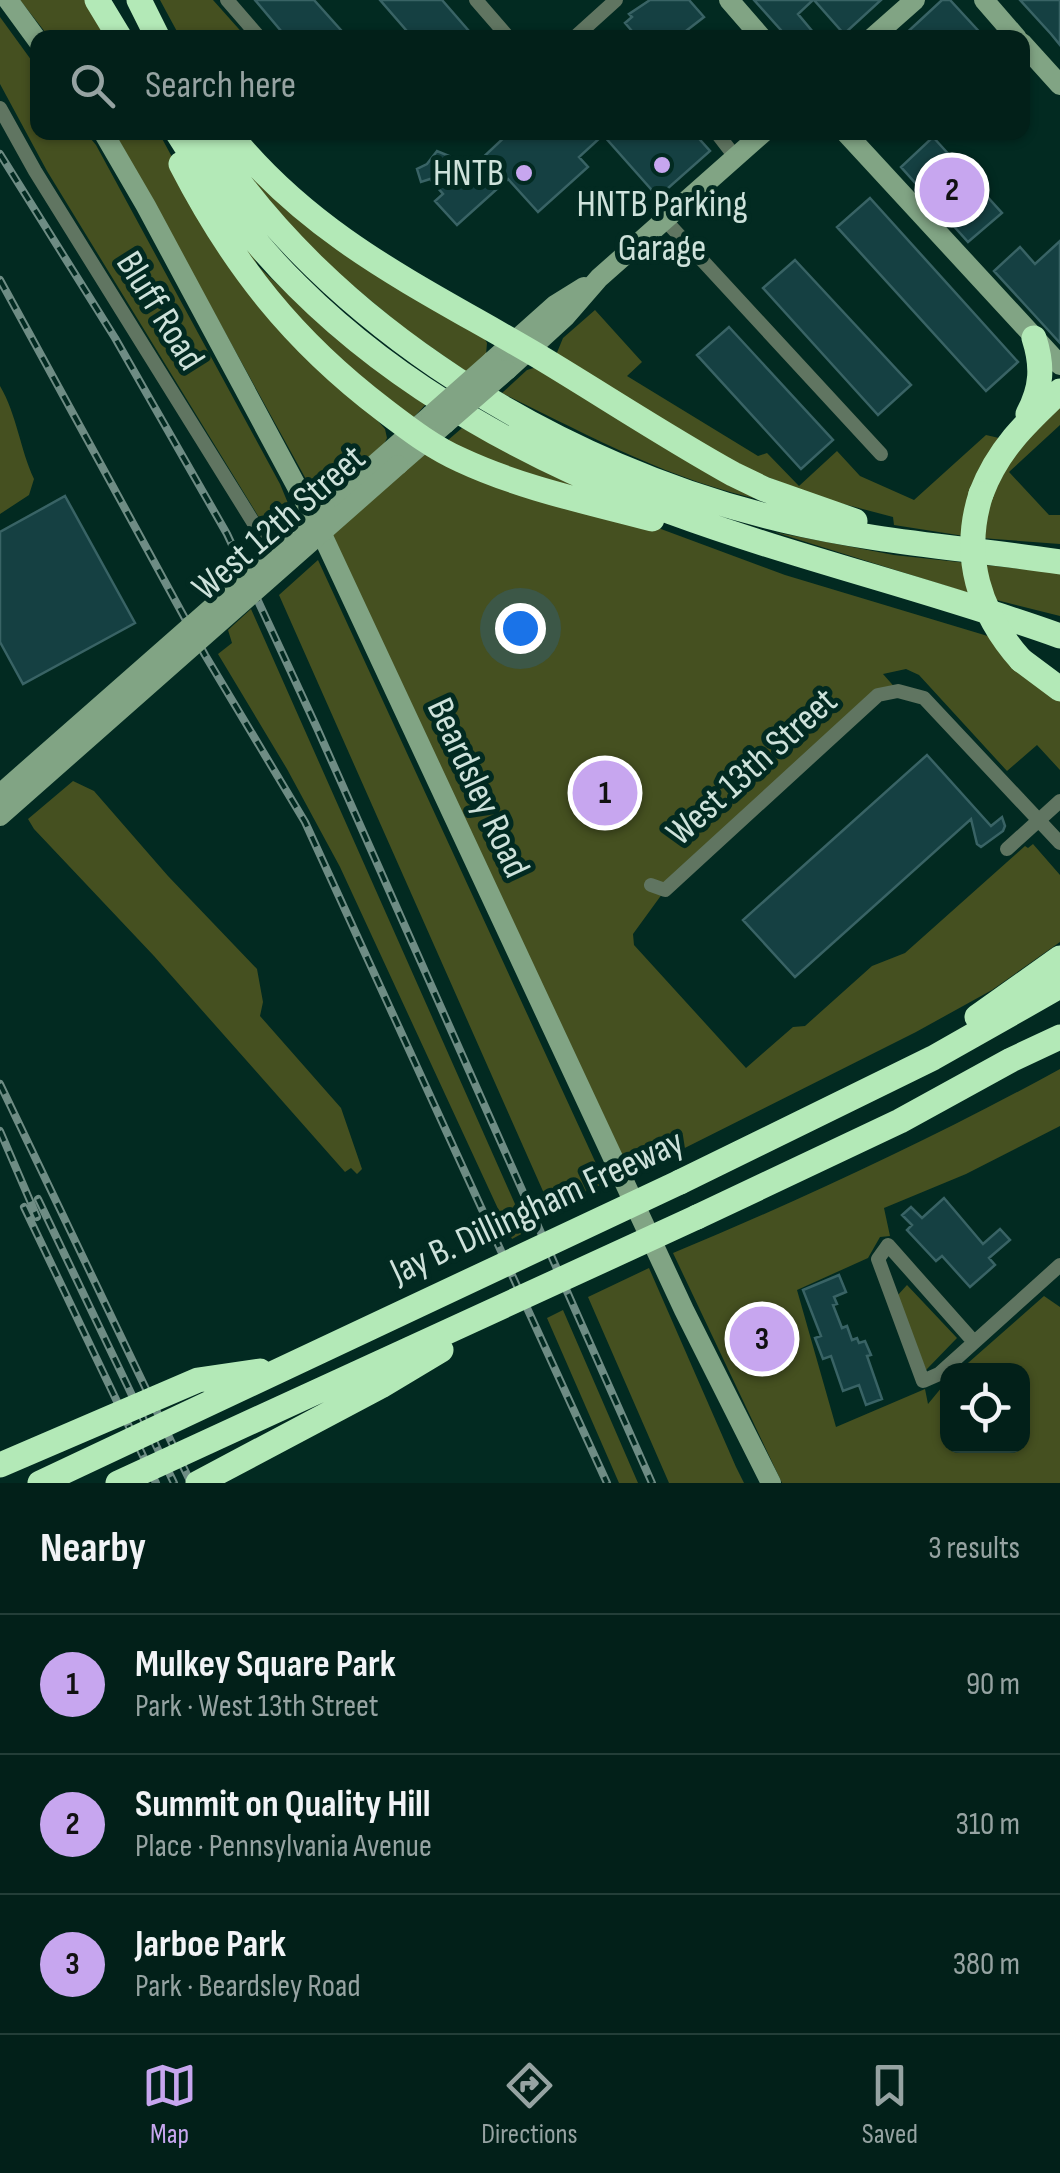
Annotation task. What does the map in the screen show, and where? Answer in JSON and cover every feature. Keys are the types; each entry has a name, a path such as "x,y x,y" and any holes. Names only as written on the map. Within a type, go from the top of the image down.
{"highway":[{"path":"139,0 155,30"},
{"path":"169,140 219,233 274,310 350,384 428,428 456,458 514,482 720,538 857,570"},
{"path":"182,140 221,198 289,278 340,326 418,383 534,452 626,494 715,527 1060,636"},
{"path":"211,140 266,218 328,282 408,346 502,406 599,456 710,500 821,528 1060,562"},
{"path":"235,140 271,181 331,233 393,274 521,346 732,474 794,500 927,544"},
{"path":"1034,338 1040,358 1040,387 1024,421 993,464 981,494 972,541 979,592 992,623 1021,660 1060,689"},
{"path":"1007,442 1060,391"},
{"path":"1021,556 1060,554"},
{"path":"1004,616 1060,628"},
{"path":"933,1058 966,1025 1060,958"},
{"name":"Jay B. Dillingham Freeway","path":"40,1483 680,1182 933,1058 1060,986"},
{"path":"1011,1060 1060,1026"},
{"path":"1011,1060 1060,1037"},
{"name":"Jay B. Dillingham Freeway","path":"118,1483 697,1217 900,1120 1011,1060"},
{"path":"198,1483 381,1386 539,1290"},
{"path":"0,1465 198,1380 285,1368"}],"street":[{"path":"8,0 30,30"},
{"path":"227,0 253,30"},
{"path":"476,0 502,30"},
{"path":"583,30 616,0"},
{"path":"729,0 755,30"},
{"path":"881,30 915,0"},
{"path":"984,0 1010,30"},
{"path":"1030,52 1060,85"},
{"name":"Bluff Road","path":"0,108 34,170 268,546"},
{"name":"Beardsley Road","path":"108,140 317,524 684,1310 770,1483"},
{"path":"722,140 736,158"},
{"name":"West 12th Street","path":"0,794 428,428 521,346 555,305 599,278 755,140"},
{"path":"852,140 1060,366"},
{"path":"666,220 882,454"},
{"name":"West 12th Street","path":"0,816 393,458"},
{"name":"West 13th Street","path":"651,885 665,890 878,696 898,691 924,698 1039,821"},
{"path":"1007,850 1060,801"},
{"path":"1039,821 1060,842"},
{"path":"974,1342 888,1246 878,1259 923,1380 939,1374 1060,1265"}],"green space":[{"path":"20,0 85,0 102,30 44,30"},
{"path":"160,0 213,0 240,30 176,30"},
{"path":"0,17 30,58 30,140 0,84"},
{"path":"30,140 92,140 96,145 280,484 290,508 290,520 271,537"},
{"path":"119,140 163,140 218,242 385,429 384,444 318,501"},
{"path":"234,161 483,336 486,355 467,372 405,329 309,249"},
{"path":"233,240 251,252 258,266 334,337 427,403 413,418 307,333"},
{"path":"595,310 642,362 627,376 758,456 767,453 799,486 837,451 860,476 914,500 986,435 999,438 964,536 894,525 893,517 821,498 730,462 556,355 563,338"},
{"path":"537,367 772,502 667,470 502,393 527,370"},
{"path":"0,386 34,479 29,495 0,514"},
{"path":"1060,401 1060,425 1009,472 1049,515 1060,515 1060,544 981,538 987,487"},
{"path":"462,428 529,463 635,508 537,483 785,575 991,637 1060,699 1060,770 1037,745 1007,771 919,675 906,669 883,674 898,691 878,696 665,890 633,934 634,945 746,1068 793,1027 805,1026 872,966 905,953 1025,846 1033,844 1060,875 1060,942 992,990 916,1032 623,1179 317,536 425,441 447,441"},
{"path":"774,532 894,555 1060,573 1060,616 969,593"},
{"path":"318,560 605,1183 550,1207 279,595"},
{"path":"251,609 527,1231 512,1239 340,867 218,654 232,643 228,630"},
{"path":"73,781 94,791 257,969 263,1002 260,1016 341,1108 362,1169 357,1174 351,1168 345,1172 154,956 34,829 28,819"},
{"path":"1060,1069 1060,1126 966,1174 884,1208 890,1236 880,1237 868,1258 797,1290 836,1427 925,1389 928,1404 940,1389 940,1453 1030,1453 1030,1363 968,1363 1044,1296 1060,1307 1060,1483 782,1483 673,1253 965,1119"},
{"path":"649,1268 744,1483 669,1483 588,1297"},
{"path":"907,1285 957,1338 926,1370 897,1296"},
{"path":"563,1310 638,1483 619,1483 547,1318"}],"building":[{"path":"255,0 314,0 341,30 280,30"},
{"path":"380,0 442,0 468,30 406,30"},
{"path":"650,0 689,0 704,17 687,30 631,30 625,23 632,17 629,14"},
{"path":"754,0 813,0 798,14 811,30 781,30"},
{"path":"814,0 881,0 848,30 840,30"},
{"path":"942,0 950,0 978,30 910,30"},
{"path":"1020,0 1060,0 1060,45 1051,34"},
{"name":"HNTB","path":"502,140 598,140 579,157 588,167 538,212 508,179 457,225 435,201 443,194 430,179 421,182 417,169 437,151 449,156 445,165 459,180"},
{"name":"HNTB","path":"607,140 700,140 710,151 658,197"},
{"path":"930,140 936,140 1002,213 968,242 901,167"},
{"path":"870,198 1018,362 986,391 837,227"},
{"path":"1060,241 1060,343 994,271 1020,247 1035,264"},
{"path":"795,260 911,385 878,415 763,288"},
{"path":"729,327 833,440 801,469 697,355"},
{"path":"65,496 135,623 23,684 0,642 0,532"},
{"path":"927,755 991,826 1002,817 1003,831 981,847 971,819 795,977 743,920"},
{"path":"944,1198 983,1244 1000,1229 1010,1240 989,1258 995,1265 970,1287 942,1256 936,1261 907,1230 912,1225 902,1215 911,1207 922,1218"},
{"path":"839,1275 846,1292 834,1297 837,1304 833,1305 842,1328 847,1326 852,1340 865,1341 882,1399 866,1405 859,1385 843,1391 831,1356 823,1359 815,1338 821,1336 803,1290"}],"railway":[{"path":"0,154 115,338 227,534 652,1483"},
{"path":"0,280 205,655 305,822 607,1483"},
{"path":"0,1084 191,1483"},
{"path":"0,1131 37,1217"},
{"path":"38,1199 174,1483"},
{"path":"24,1207 156,1483"}],"place":[{"name":"HNTB Parking Garage","path":"662,165"},
{"name":"HNTB","path":"524,173"},
{"name":"Summit on Quality Hill","path":"952,190"},
{"name":"Mulkey Square Park","path":"605,793"},
{"name":"Jarboe Park","path":"762,1339"}]}
